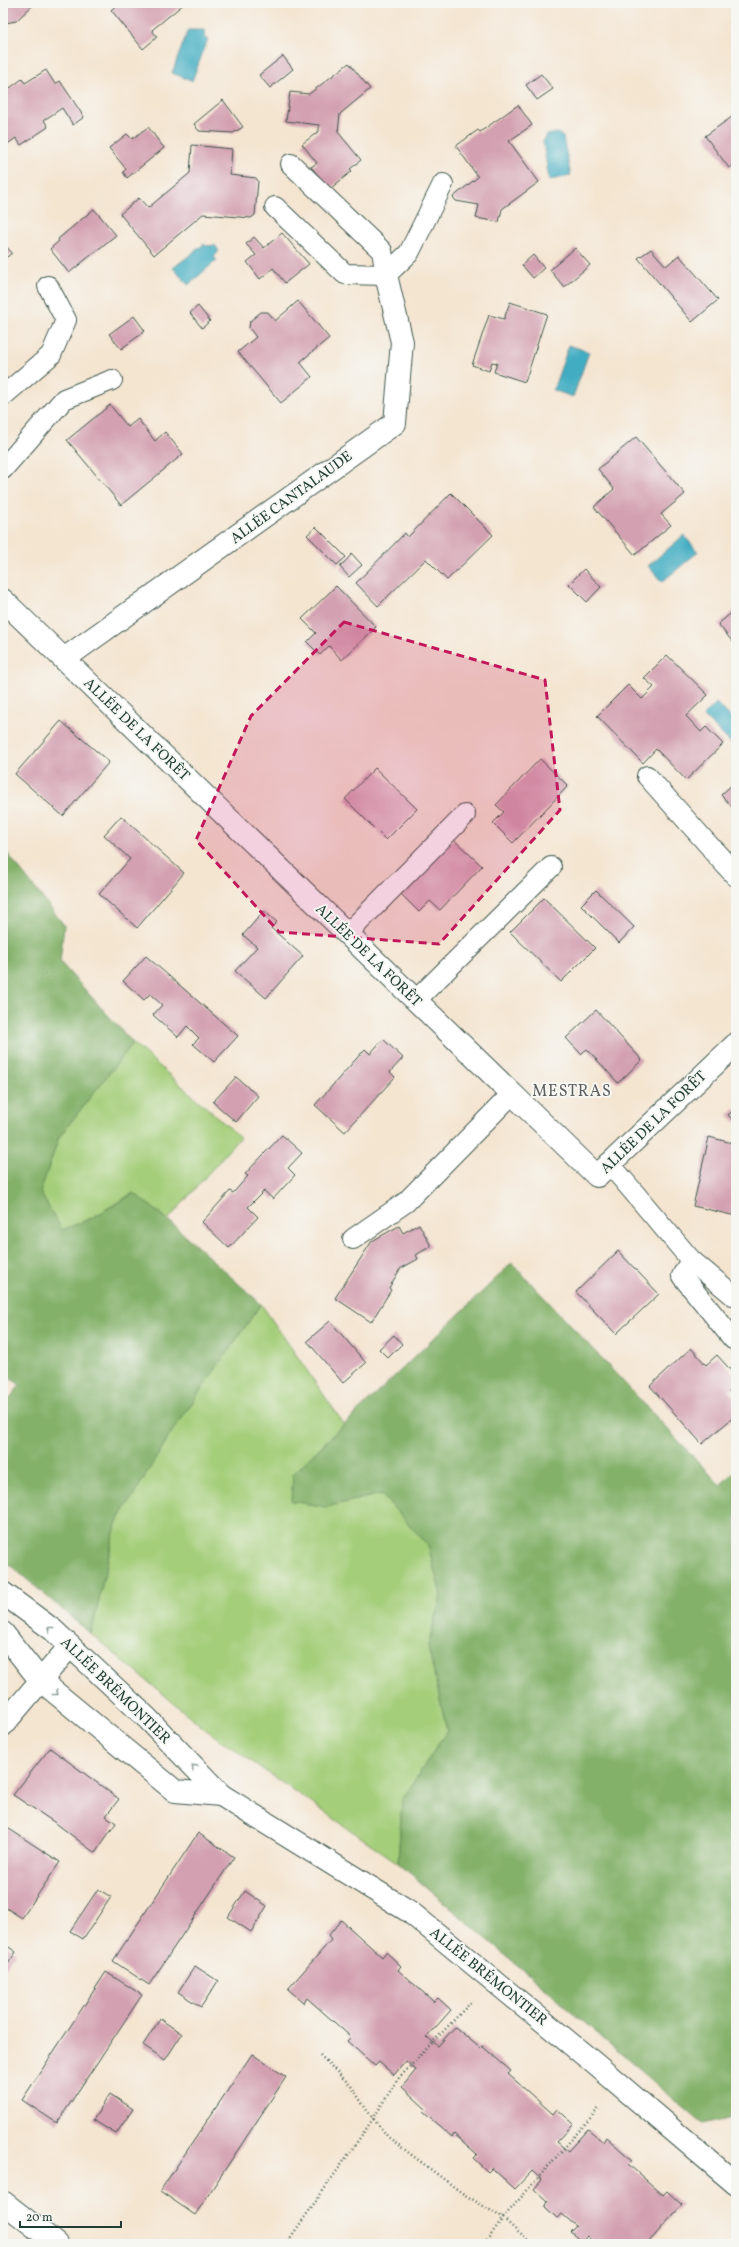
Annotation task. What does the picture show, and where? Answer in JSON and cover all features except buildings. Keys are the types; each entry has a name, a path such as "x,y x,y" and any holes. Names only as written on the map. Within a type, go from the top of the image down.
{"street":[{"name":"ALLÉE CANTALAUDE","path":"64,659 395,423 402,342 386,275"},
{"name":"ALLÉE DE LA FORÊT","path":"3,600 597,1176 736,1044"},
{"path":"714,852 736,875"},
{"name":"ALLÉE BRÉMONTIER","path":"3,1593 53,1630 147,1718 221,1795 410,1912 492,1978 736,2184"},
{"name":"ALLÉE BRÉMONTIER","path":"3,1632 40,1680 175,1791 221,1795"},
{"path":"3,1725 70,1646"},
{"path":"3,2202 57,2244"}],"lane":[{"path":"291,164 382,251 386,275"},
{"path":"275,207 345,274 386,275 409,253 442,184"},
{"path":"3,396 51,355 66,320 48,286"},
{"path":"3,469 64,399 112,380"},
{"path":"646,776 714,852"},
{"path":"347,934 465,815"},
{"path":"416,1000 551,867"},
{"path":"353,1239 406,1202 512,1094"},
{"path":"609,1163 691,1260 733,1294"},
{"path":"691,1260 682,1276 733,1339"}],"path":[{"path":"286,2244 373,2119 397,2080 492,1978"},
{"path":"320,2055 351,2086 373,2119 388,2137 462,2193 503,2218 531,2244"},
{"path":"484,2244 503,2218 620,2085"}],"highlighted area":[{"path":"344,622 545,680 560,810 439,944 279,932 196,840 251,716"}],"green space":[{"path":"3,848 64,925 60,962 133,1043 59,1137 40,1192 62,1230 92,1218 134,1193 168,1220 261,1304 173,1430 116,1524 91,1634 3,1559 3,1407 20,1385 3,1372"},
{"path":"133,1043 240,1137 168,1220 133,1193 92,1218 62,1230 40,1192 59,1137"},
{"path":"512,1263 720,1485 736,1470 736,1908 734,1910 736,1912 736,2116 703,2124 398,1863 402,1800 447,1731 428,1646 441,1595 428,1545 381,1494 326,1507 291,1501 293,1474"},
{"path":"261,1304 344,1424 293,1474 326,1507 381,1494 428,1545 441,1596 428,1646 447,1731 402,1800 398,1863 206,1730 91,1634 116,1524 173,1430"}],"water":[{"path":"188,30 204,30 205,38 208,39 192,81 172,73"},
{"path":"558,133 563,137 571,176 549,180 543,142 547,135"},
{"path":"204,244 206,246 215,245 219,251 214,257 217,260 188,285 173,268"},
{"path":"569,345 589,352 573,397 553,390"},
{"path":"684,535 698,552 662,582 648,566"},
{"path":"716,703 736,722 736,748 703,716"}],"district":[{"name":"MESTRAS","path":"572,1090"}]}
